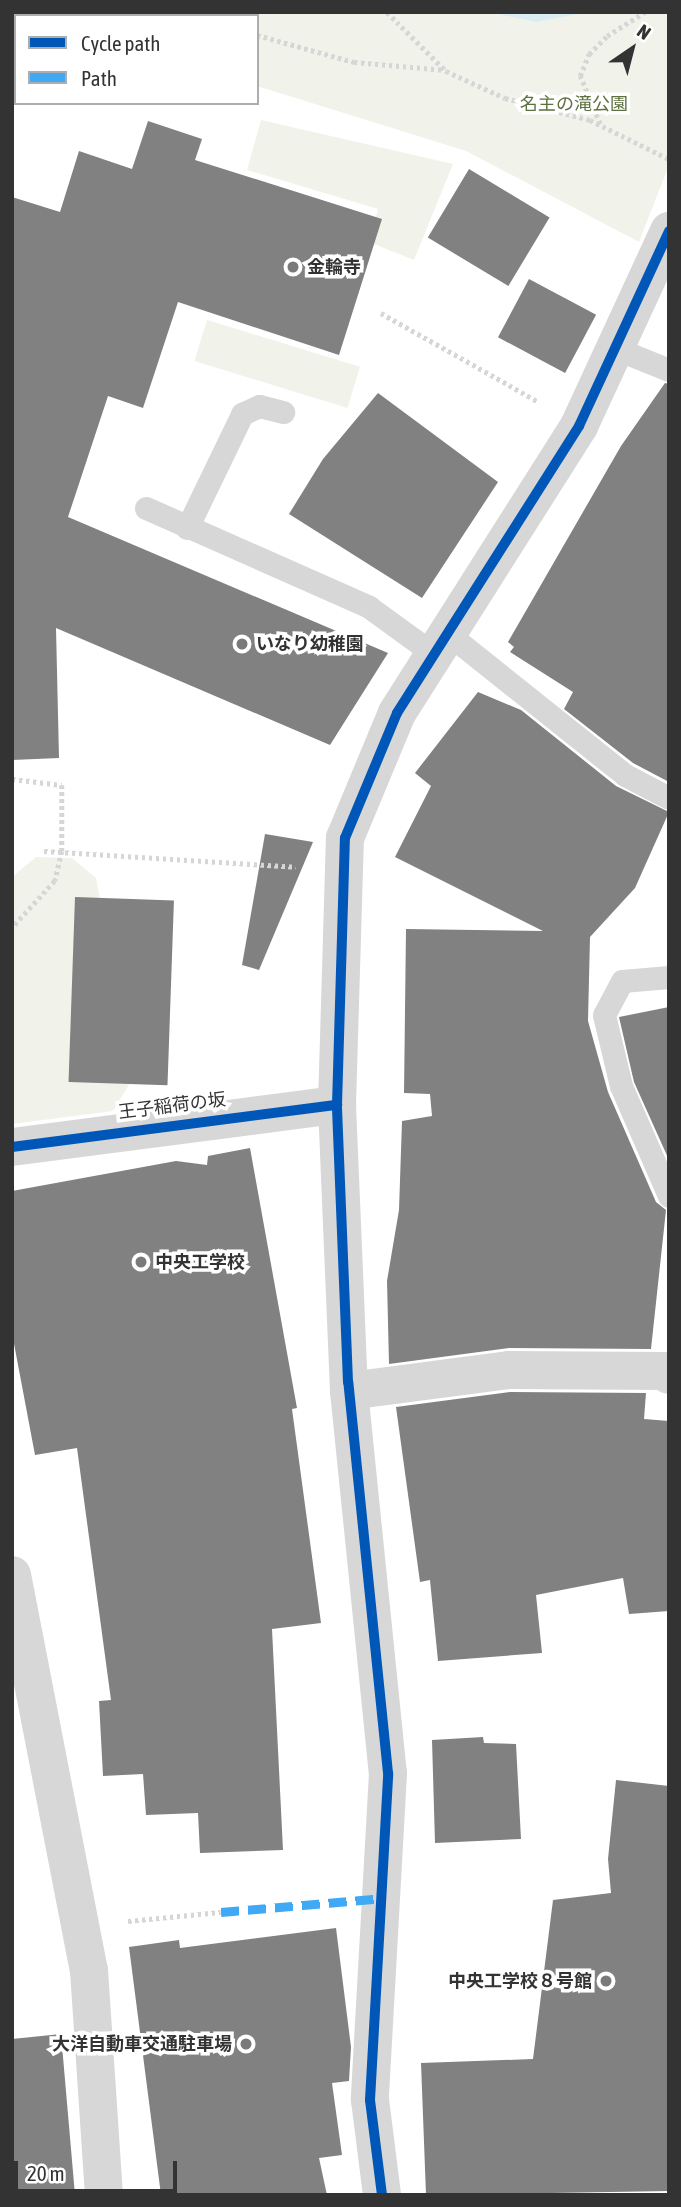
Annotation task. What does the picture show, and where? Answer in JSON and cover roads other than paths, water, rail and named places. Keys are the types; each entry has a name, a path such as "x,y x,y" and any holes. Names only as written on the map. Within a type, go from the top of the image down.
{"street":[{"path":"382,2195 370,2101 388,1773 349,1391 337,1105 345,838 397,713 438,642 579,426 617,349 669,231"},
{"name":"王子稲荷の坂","path":"12,1147 337,1105"},
{"path":"349,1391 509,1370 667,1368"},
{"path":"12,1575 89,1970 104,2195"}],"lane":[{"path":"617,349 669,370"},
{"path":"187,528 242,414 259,406 283,412"},
{"path":"146,508 369,607 438,642 625,775 669,798"},
{"path":"669,977 622,981 604,1015 621,1086 669,1196"}],"place":[{"name":"金輪寺","path":"293,267"},
{"name":"いなり幼稚園","path":"242,644"},
{"name":"中央工学校","path":"141,1262"},
{"name":"中央工学校８号館","path":"606,1981"},
{"name":"大洋自動車交通駐車場","path":"246,2044"}],"park label":[{"name":"名主の滝公園","path":"574,104"}]}
